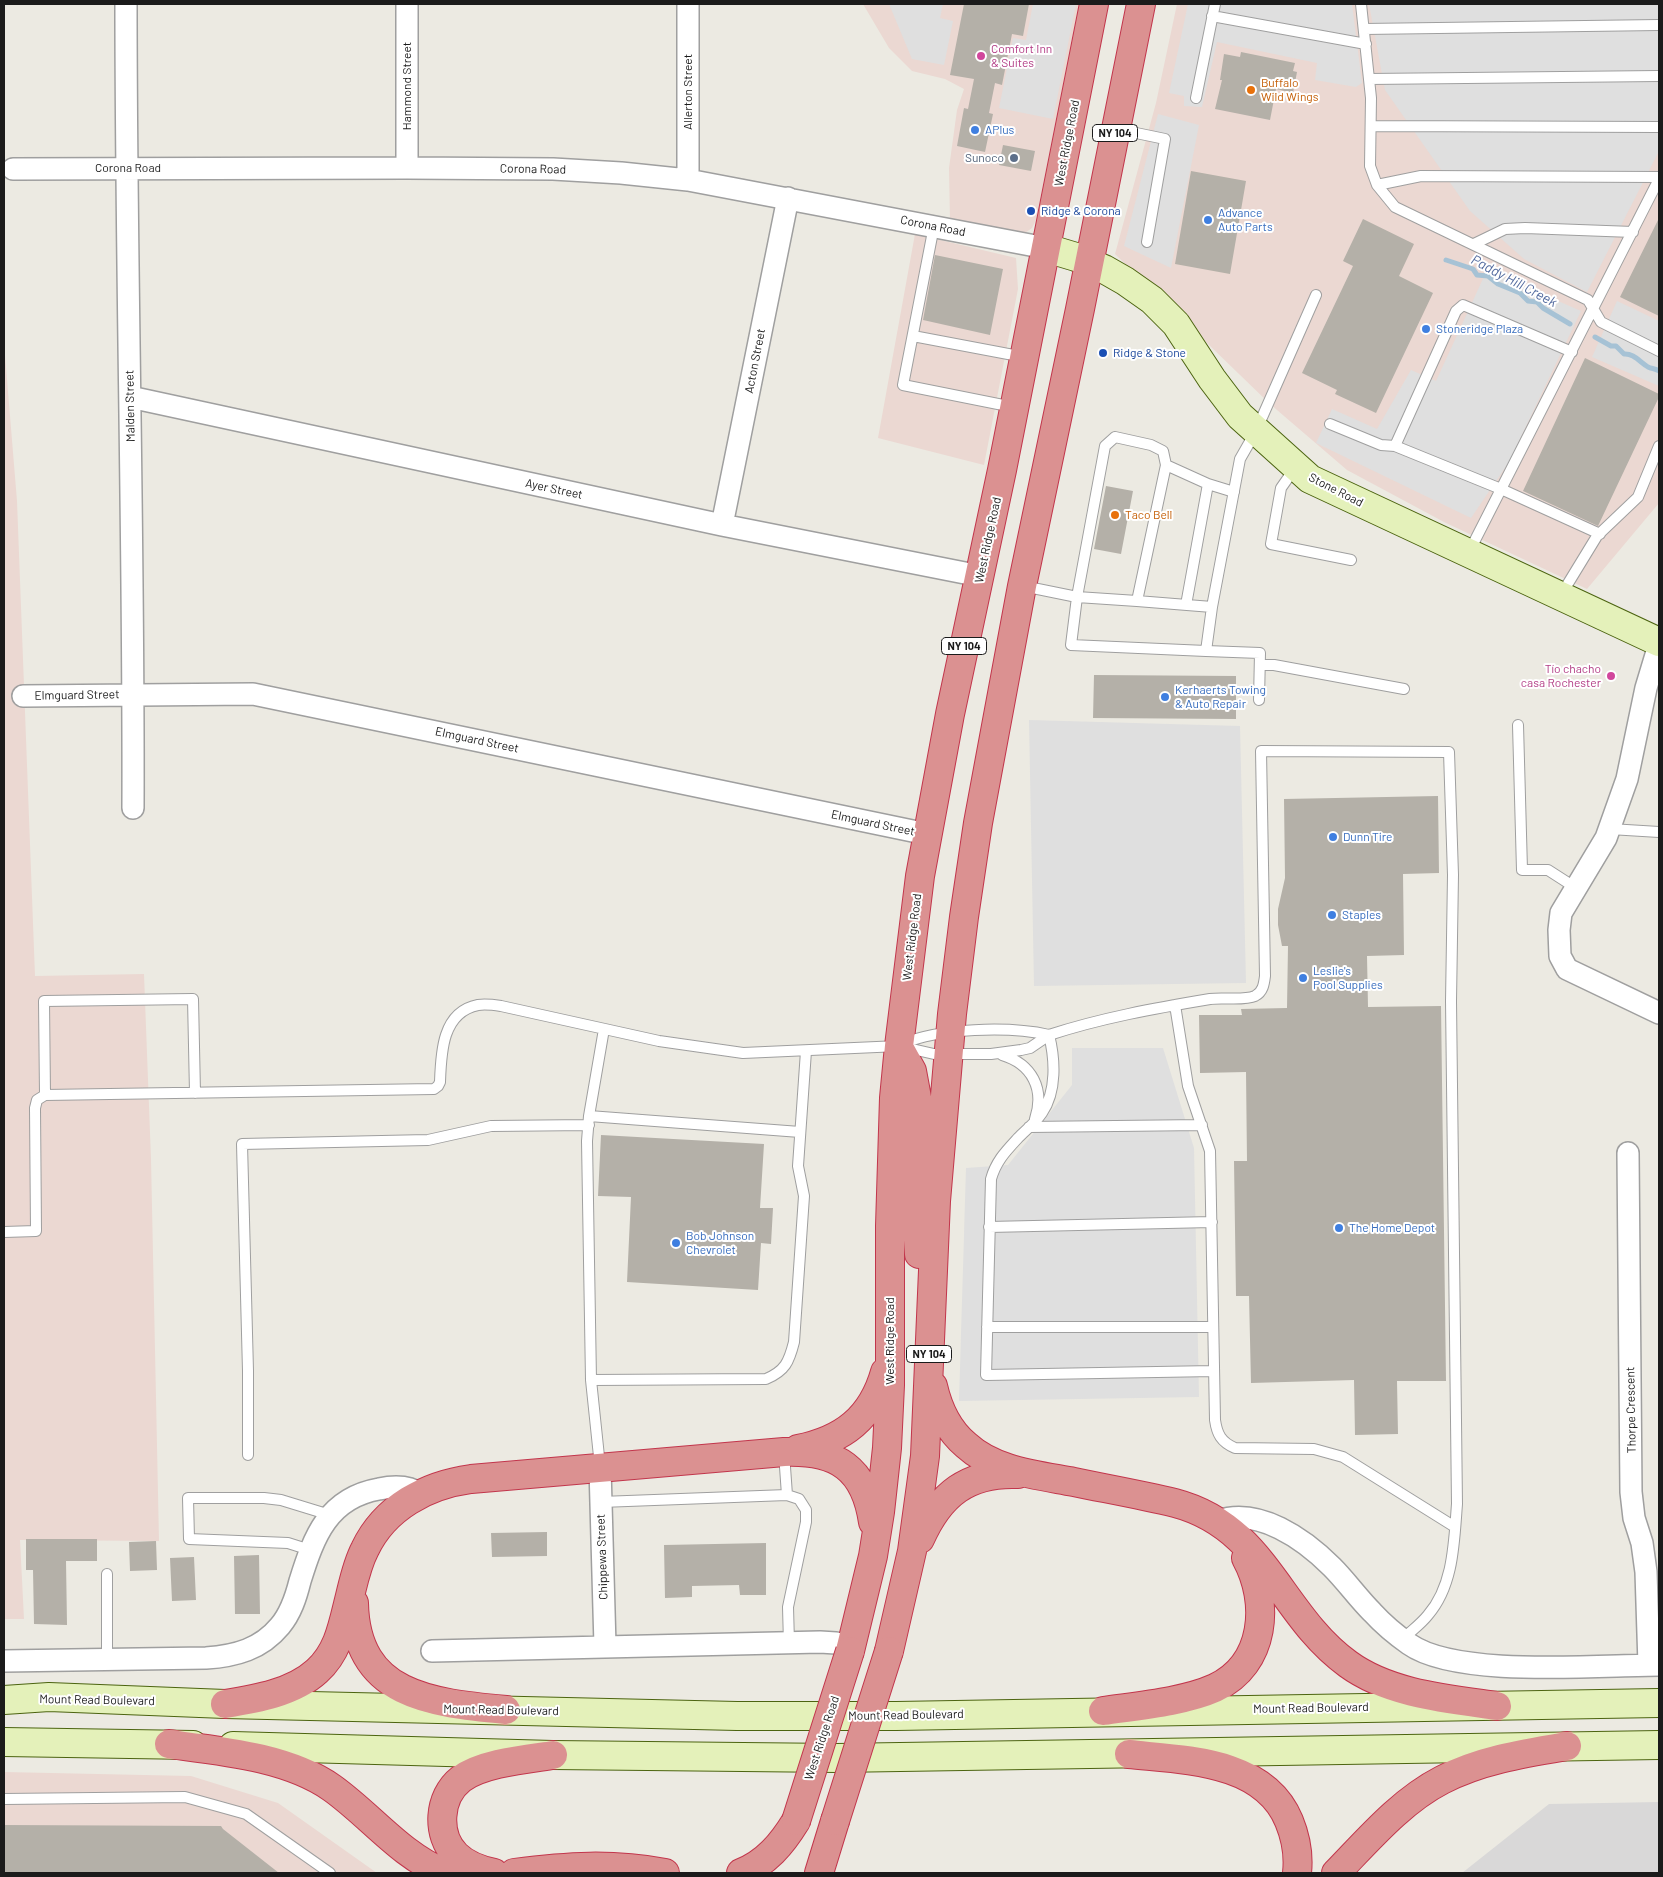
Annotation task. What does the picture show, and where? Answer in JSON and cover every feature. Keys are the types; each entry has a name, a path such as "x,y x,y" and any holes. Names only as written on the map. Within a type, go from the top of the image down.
{"highway":[{"name":"West Ridge Road","path":"780,1873 850,1649 872,1556 880,1512 887,1448 894,1098 914,916 926,834 1015,408 1094,4"},
{"name":"NY 104","path":"819,1873 889,1651 906,1583 917,1520 925,1456 936,1201 955,980 974,852 1022,586 1090,262 1140,4"},
{"path":"899,1046 912,1072 917,1098 913,1170 917,1244 930,1317"},
{"path":"784,1452 828,1441 844,1433 857,1422 870,1407 884,1376 890,1346"},
{"path":"929,1362 939,1407 950,1428 974,1452 993,1462 1037,1475 1197,1509 1218,1521 1249,1547 1325,1644 1360,1672 1399,1688 1450,1699 1497,1706"},
{"path":"225,1704 259,1698 285,1690 303,1682 318,1670 329,1658 338,1642 356,1574 365,1548 376,1531 398,1508 420,1494 433,1487 461,1480 784,1452 804,1452 823,1455 840,1462 853,1472 862,1484 872,1511 874,1533 872,1556"},
{"path":"906,1583 915,1550 927,1525 939,1505 953,1491 973,1480 988,1475 1008,1473 1037,1475"},
{"path":"1103,1711 1163,1702 1207,1691 1231,1678 1249,1656 1257,1638 1261,1620 1259,1592 1254,1572 1244,1554 1218,1521"},
{"path":"356,1574 354,1609 360,1641 366,1657 384,1678 401,1688 432,1698 467,1706 506,1710"},
{"path":"169,1744 274,1762 312,1775 340,1794 404,1849 422,1862 444,1873"},
{"path":"1336,1873 1401,1809 1441,1780 1464,1770 1496,1760 1567,1746"},
{"path":"494,1873 470,1865 455,1854 450,1847 443,1825 443,1809 448,1795 462,1779 474,1772 553,1754"},
{"path":"1129,1754 1172,1759 1221,1768 1249,1777 1264,1786 1277,1800 1291,1825 1298,1854 1297,1873"},
{"path":"741,1873 757,1866 772,1853 785,1839 796,1821"},
{"path":"514,1873 558,1867 603,1865 665,1873"}],"main road":[{"name":"Stone Road","path":"1046,248 1090,262 1125,280 1152,300 1163,310 1187,340 1226,399 1256,431 1310,479 1659,643"},
{"path":"4,1692 49,1697"},
{"name":"Mount Read Boulevard","path":"4,1700 49,1697 225,1704 737,1716 906,1716 1103,1711 1659,1703"},
{"path":"4,1742 837,1758 1659,1745"}],"street":[{"name":"Malden Street","path":"126,4 126,167 134,694 133,808"},
{"name":"Hammond Street","path":"407,4 407,168"},
{"name":"Allerton Street","path":"688,4 688,180"},
{"name":"Corona Road","path":"13,168 553,169 621,173 688,180 1046,248"},
{"name":"Acton Street","path":"722,525 788,198"},
{"name":"Ayer Street","path":"130,397 722,525 980,576"},
{"path":"1659,643 1646,688 1627,779 1610,829 1561,913 1559,930 1560,956 1567,969 1659,1013"},
{"name":"Elmguard Street","path":"23,696 253,694 926,834"},
{"name":"Thorpe Crescent","path":"1628,1153 1631,1492 1634,1518 1642,1543 1646,1572 1654,1665"},
{"name":"Chippewa Street","path":"600,1468 605,1646"},
{"path":"4,1661 206,1658 247,1652 269,1638 286,1619 294,1602 310,1550 317,1534 330,1515 347,1500 372,1490 394,1486 406,1488 420,1494"},
{"path":"1218,1521 1235,1516 1250,1518 1280,1529 1300,1541 1321,1557 1372,1612 1410,1645 1429,1654 1475,1663 1534,1667 1654,1665"},
{"path":"432,1651 789,1642 828,1642 850,1649"}],"lane":[{"path":"1196,98 1215,4"},
{"path":"1361,4 1369,80 1370,166 1377,184 1395,207 1588,300 1601,322 1659,351"},
{"path":"1212,16 1366,44"},
{"path":"1364,29 1659,24"},
{"path":"1369,80 1659,76"},
{"path":"1371,126 1659,127"},
{"path":"1116,129 1165,139 1147,242"},
{"path":"1377,184 1430,176 1659,178 1594,309 1468,553"},
{"path":"934,226 903,385 1015,408"},
{"path":"1474,244 1506,229 1633,232"},
{"path":"1206,651 1212,606 1240,459 1256,431 1316,294"},
{"path":"1395,446 1456,311 1464,305 1572,352"},
{"path":"913,336 1025,357"},
{"path":"1330,424 1381,445 1395,446 1501,489 1600,534"},
{"path":"1138,601 1166,465 1163,451 1151,445 1115,436 1105,446 1077,597 1071,645 1260,652 1259,700"},
{"path":"1560,596 1600,534 1638,497 1659,446"},
{"path":"1166,465 1208,484 1234,492"},
{"path":"1296,467 1281,488 1271,544 1351,560"},
{"path":"1186,605 1208,484"},
{"path":"1022,586 1077,597 1212,606"},
{"path":"1260,665 1274,665 1404,689"},
{"path":"1518,725 1522,870 1548,870 1576,888"},
{"path":"899,1046 918,1052 949,1043 1015,1030 1049,1034 1089,1023 1175,1005 1212,999 1255,996 1261,992 1264,985 1261,751 1449,752 1453,875 1451,1001 1458,1486 1450,1564 1442,1592 1428,1615 1403,1639"},
{"path":"1610,829 1659,832"},
{"path":"46,1095 44,1001 193,999 195,1093"},
{"path":"4,1232 36,1231 35,1108 37,1100 46,1095 434,1089 440,1082 442,1047 449,1027 466,1010 477,1005 501,1006 659,1041 722,1051 764,1053 899,1046 923,1036 991,1054 1002,1055 1025,1067 1035,1080 1039,1097 1031,1125"},
{"path":"1175,1005 1188,1086 1210,1151 1214,1371 1216,1428 1220,1437 1225,1444 1234,1448 1314,1449 1344,1457 1455,1527"},
{"path":"600,1468 591,1380 588,1188 589,1120 604,1029"},
{"path":"991,1054 1030,1048 1038,1044 1049,1034"},
{"path":"1049,1034 1053,1066 1051,1095 1041,1114 1004,1152 994,1169 991,1179 986,1375 1214,1371"},
{"path":"591,1380 766,1379 779,1373 790,1359 794,1342 804,1196 798,1166 806,1051"},
{"path":"248,1455 242,1144 428,1140 491,1126 589,1120 800,1132"},
{"path":"1031,1125 1202,1124"},
{"path":"989,1227 1212,1222"},
{"path":"987,1327 1213,1327"},
{"path":"784,1452 787,1495"},
{"path":"601,1502 787,1495 800,1499 806,1510 806,1516 788,1606 789,1642"},
{"path":"310,1550 288,1543 189,1540 188,1498 264,1498 281,1500 330,1515"},
{"path":"107,1574 107,1660"},
{"path":"4,1799 185,1797 246,1814 330,1873"}],"shaded area":[{"path":"863,4 1079,4 1036,220 1032,228 1025,233 1019,234 950,221 949,168 957,110 964,89 945,79 912,71 889,48"},
{"path":"889,4 943,4 940,18 953,21 944,65 912,59"},
{"path":"1033,4 1076,4 1053,119 999,108 1013,38 1026,40"},
{"name":"Stoneridge Plaza","path":"1177,4 1659,4 1659,503 1587,589 1444,522 1347,470 1270,404 1115,254 1156,103"},
{"path":"1188,4 1352,4 1362,83 1356,87 1315,80 1317,63 1217,42 1202,107 1184,106 1184,96 1169,93"},
{"path":"1369,4 1659,4 1659,151 1587,292 1524,259 1470,211 1385,90"},
{"path":"1158,114 1199,125 1171,268 1124,246"},
{"path":"915,234 1016,258 1018,289 984,465 878,438"},
{"path":"1487,270 1581,311 1509,462 1471,518 1316,443 1332,409 1377,429 1411,370 1436,381"},
{"path":"1617,301 1659,321 1659,386 1592,357"},
{"path":"4,343 17,501 35,976 144,974 151,1159 159,1541 20,1540 24,1619 4,1619"},
{"path":"1029,720 1240,726 1246,983 1034,986"},
{"path":"1072,1048 1163,1048 1194,1148 1199,1397 959,1401 966,1168 1008,1165 1072,1085"},
{"path":"4,1772 191,1776 278,1803 377,1873 4,1873"},
{"path":"1659,1802 1659,1873 1462,1873 1549,1804"}],"building":[{"name":"Comfort Inn & Suites","path":"964,4 1029,4 1023,36 1012,34 1002,85 995,83 989,113 993,114 985,152 957,146 964,108 968,109 974,79 950,75"},
{"path":"1241,52 1295,63 1293,71 1297,72 1293,93 1276,89 1270,120 1215,109 1222,80 1220,80 1224,54 1240,57"},
{"path":"1003,145 1035,151 1031,171 999,165"},
{"path":"1191,171 1246,181 1230,274 1175,264"},
{"path":"1659,218 1659,316 1620,297"},
{"path":"1363,219 1414,244 1399,276 1433,293 1376,413 1335,394 1337,390 1302,373 1353,266 1343,261"},
{"path":"935,255 1003,269 990,335 923,320"},
{"path":"1585,358 1659,394 1598,526 1523,491"},
{"path":"1106,486 1133,491 1121,554 1094,549"},
{"name":"Kerhaerts Towing & Auto Repair","path":"1094,675 1236,676 1236,719 1093,718"},
{"name":"The Home Depot","path":"1438,796 1439,873 1403,874 1404,955 1367,956 1368,1007 1441,1006 1446,1381 1397,1381 1398,1434 1355,1435 1354,1380 1251,1383 1249,1296 1236,1296 1234,1161 1247,1161 1246,1072 1200,1073 1199,1015 1242,1015 1241,1009 1287,1008 1288,946 1282,946 1278,925 1278,909 1285,878 1284,799"},
{"path":"601,1135 764,1144 760,1208 773,1208 771,1244 761,1243 758,1290 627,1282 631,1197 598,1196"},
{"path":"547,1532 547,1556 492,1557 491,1533"},
{"path":"26,1539 97,1539 97,1561 66,1561 67,1625 34,1624 33,1570 26,1570"},
{"path":"156,1541 157,1570 130,1571 129,1542"},
{"path":"766,1543 766,1595 740,1595 739,1585 692,1586 692,1597 665,1598 664,1545"},
{"path":"259,1555 260,1614 235,1614 234,1556"},
{"path":"194,1557 196,1600 172,1601 170,1558"},
{"path":"4,1825 221,1826 279,1873 4,1873"}],"waterway":[{"name":"Paddy Hill Creek","path":"1446,260 1473,269 1477,275 1488,276 1498,284 1520,293 1528,301 1537,302 1543,308 1570,324"},
{"name":"Paddy Hill Creek","path":"1595,337 1611,346 1616,346 1624,354 1633,356 1648,367 1659,371"}],"place":[{"name":"Comfort Inn & Suites","path":"981,56"},
{"name":"Buffalo Wild Wings","path":"1251,90"},
{"name":"APlus","path":"975,130"},
{"name":"Sunoco","path":"1014,158"},
{"name":"Ridge & Corona","path":"1031,211"},
{"name":"Advance Auto Parts","path":"1208,220"},
{"name":"Stoneridge Plaza","path":"1426,329"},
{"name":"Ridge & Stone","path":"1103,353"},
{"name":"Taco Bell","path":"1115,515"},
{"name":"Tío chacho casa Rochester","path":"1611,676"},
{"name":"Kerhaerts Towing & Auto Repair","path":"1165,697"},
{"name":"Dunn Tire","path":"1333,837"},
{"name":"Staples","path":"1332,915"},
{"name":"Leslie's Pool Supplies","path":"1303,978"},
{"name":"The Home Depot","path":"1339,1228"},
{"name":"Bob Johnson Chevrolet","path":"676,1243"}]}
